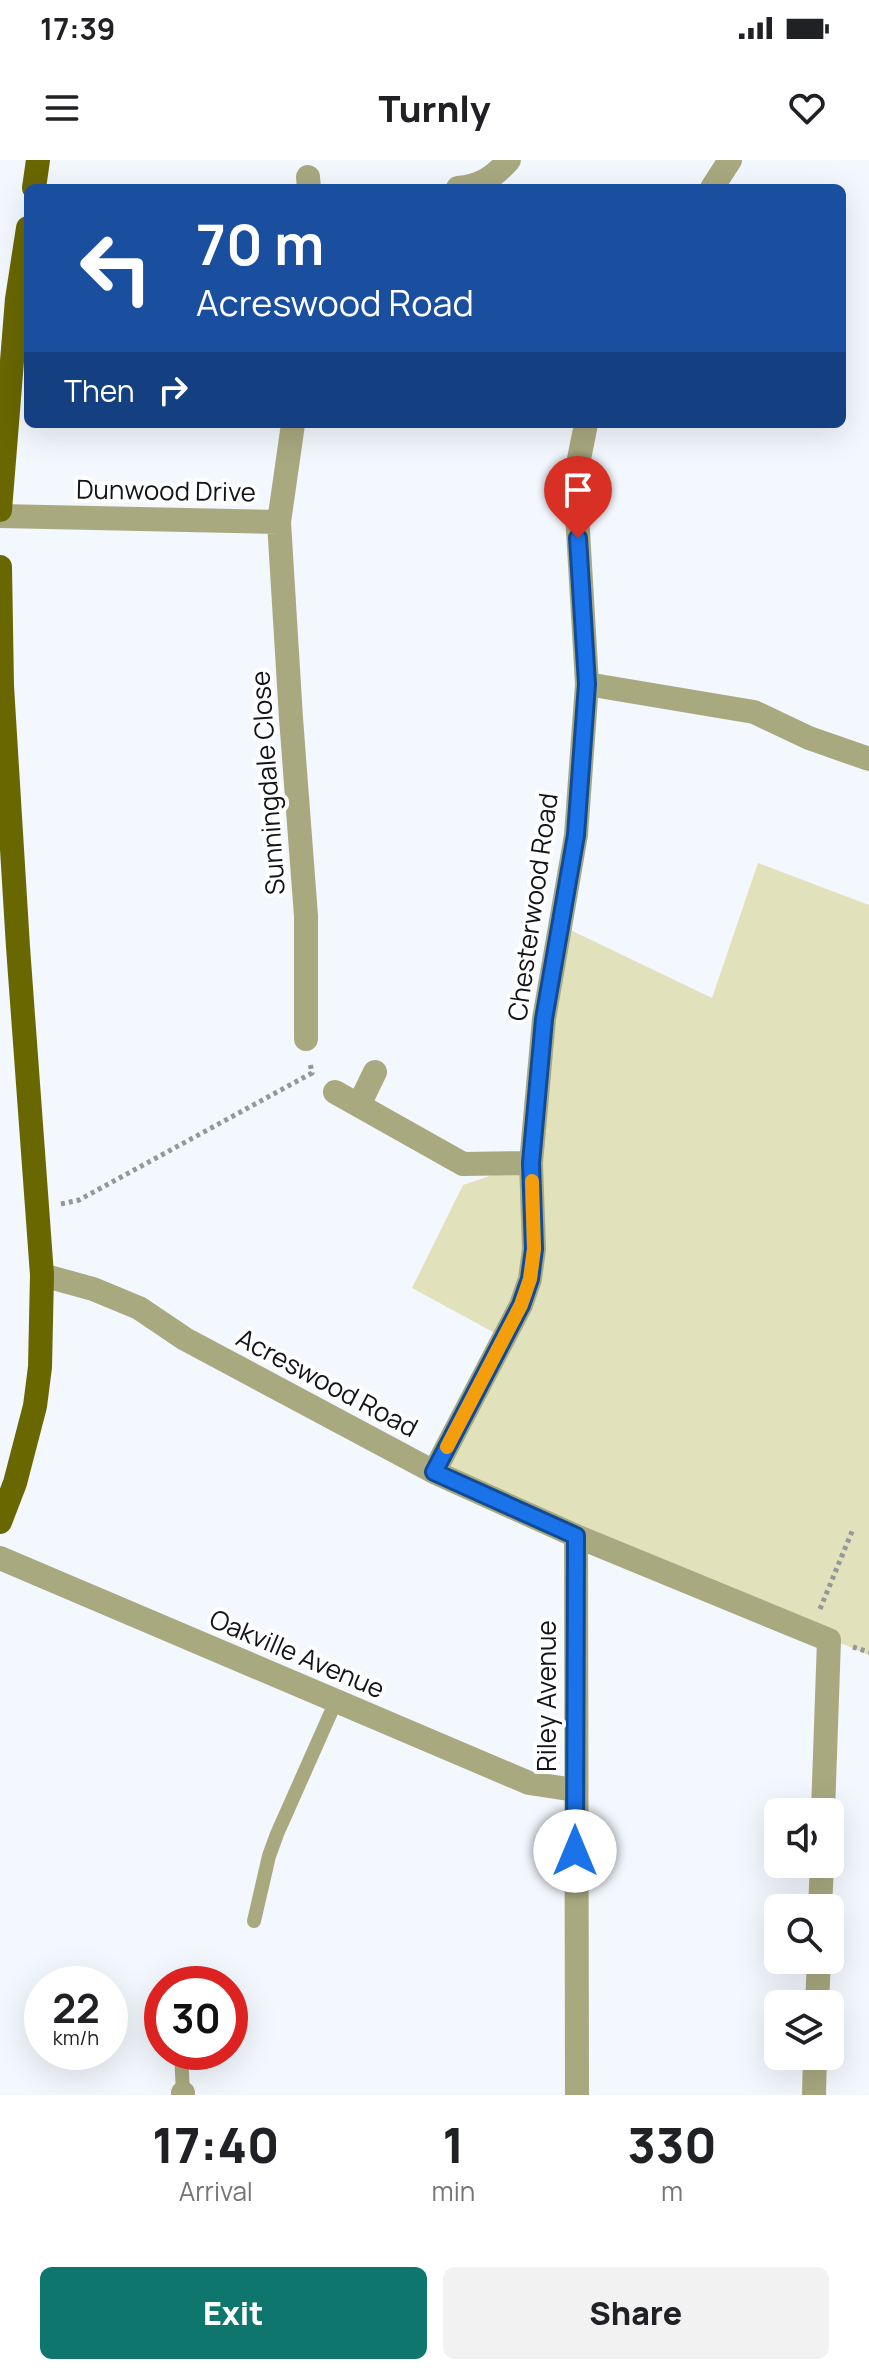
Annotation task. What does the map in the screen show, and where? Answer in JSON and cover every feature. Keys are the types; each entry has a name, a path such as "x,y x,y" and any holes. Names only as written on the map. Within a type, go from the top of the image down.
{"main road":[{"path":"35,184 38,160"},
{"path":"0,513 17,299 24,254"},
{"path":"0,567 3,737 42,1275 40,1367 35,1406 15,1483 0,1522"}],"street":[{"path":"479,184 498,172 509,160"},
{"path":"715,184 730,160"},
{"name":"Dunwood Drive","path":"0,513 279,522 292,428"},
{"name":"Chesterwood Road","path":"434,1472 521,1305 530,1279 534,1249 531,1163 544,1019 576,835 587,684 575,479 585,428"},
{"name":"Sunningdale Close","path":"279,522 306,916 306,1039"},
{"path":"587,684 754,712 809,738 869,759"},
{"path":"359,1105 375,1072"},
{"path":"335,1092 463,1164 531,1163"},
{"name":"Acreswood Road","path":"42,1275 93,1289 139,1308 185,1339 434,1472 576,1536 810,1632"},
{"name":"Riley Avenue","path":"576,1536 577,2095"},
{"name":"Oakville Avenue","path":"0,1558 529,1783 575,1790"},
{"path":"810,1632 829,1640 823,1798"},
{"path":"814,2095 815,2070"}],"lane":[{"path":"254,1921 277,1834 336,1701"},
{"path":"182,2070 183,2094"}],"path":[{"path":"37,1209 79,1200 312,1073 306,1039"},
{"path":"810,1632 853,1529"}],"green space":[{"path":"758,863 869,905 869,1655 434,1472 504,1338 412,1288 463,1185 531,1162 560,925 712,998"}],"slow traffic":[{"path":"447,1447 521,1305 530,1279 534,1249 532,1181"}],"route":[{"path":"575,1851 576,1536 434,1472 521,1305 530,1279 534,1249 531,1163 544,1019 576,835 587,684 578,538"}]}
